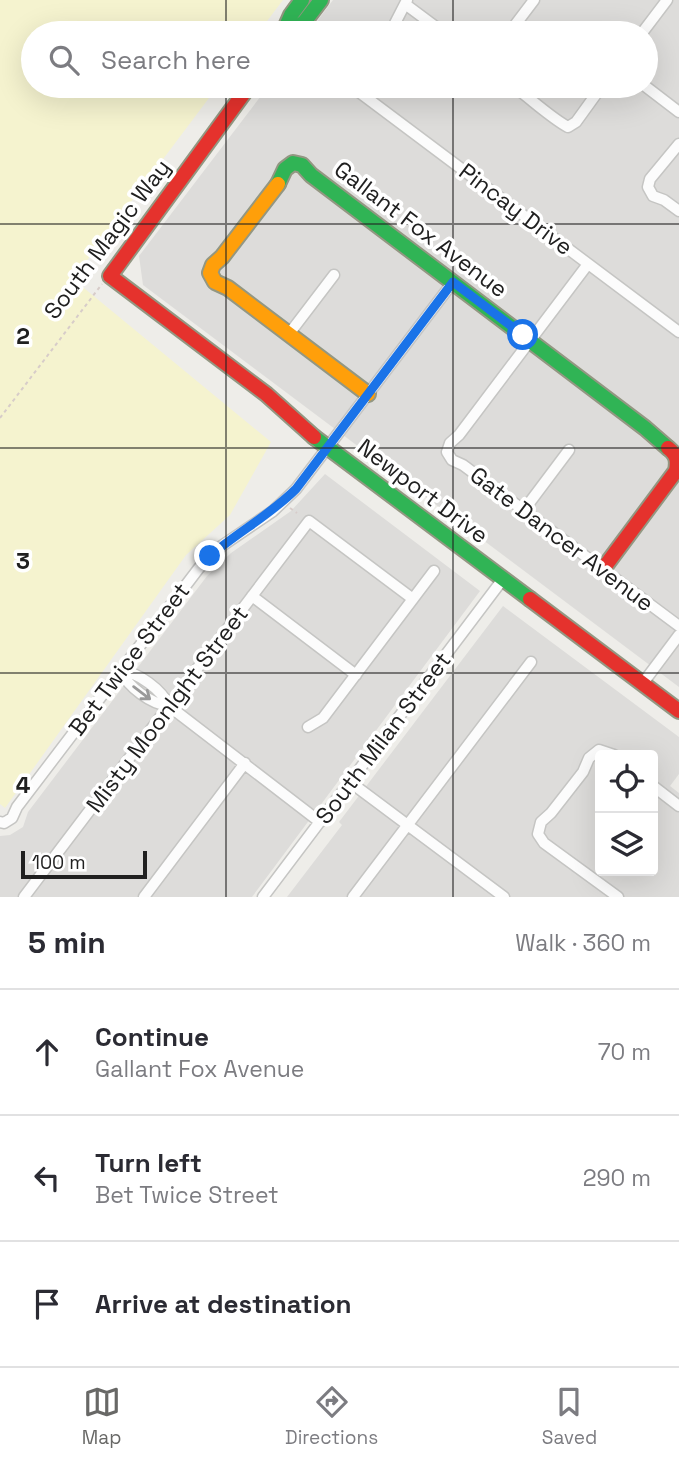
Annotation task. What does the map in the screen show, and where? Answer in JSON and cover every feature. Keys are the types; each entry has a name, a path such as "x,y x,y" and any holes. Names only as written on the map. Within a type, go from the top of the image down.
{"street":[{"path":"289,21 302,0"},
{"path":"305,21 321,0"},
{"path":"518,21 534,0"},
{"path":"651,21 667,0"},
{"path":"396,21 406,2 429,21"},
{"path":"658,96 679,112"},
{"name":"South Magic Way","path":"110,276 240,98"},
{"name":"Pincay Drive","path":"367,98 679,332"},
{"path":"529,98 568,127 576,122 593,98"},
{"path":"679,144 650,178 648,187 653,196 679,211"},
{"name":"Gallant Fox Avenue","path":"289,334 228,288 215,282 210,274 213,265 282,178 285,169 293,163 302,165 311,175 645,428 666,449 675,454 678,462 676,471 603,569"},
{"path":"530,341 588,264"},
{"path":"334,275 289,334 368,394"},
{"name":"Newport Drive","path":"110,276 266,394 328,449 679,711"},
{"name":"Bet Twice Street","path":"2,823 12,818 199,568 229,540 284,501 309,474 453,282"},
{"name":"Gate Dancer Avenue","path":"530,341 459,435 450,443 447,452 452,460 463,465 679,626"},
{"path":"524,510 569,450"},
{"name":"Misty Moonlght Street","path":"24,897 309,521 413,599"},
{"path":"308,727 323,718 434,571"},
{"name":"South Milan Street","path":"263,897 503,579"},
{"path":"252,596 356,675"},
{"path":"643,683 679,635"},
{"path":"353,897 531,662"},
{"path":"121,671 131,671 165,697 169,706 320,822"},
{"path":"595,753 551,813 541,822 538,834 544,843 618,897"},
{"path":"144,897 245,763"},
{"path":"350,782 504,897"},
{"path":"658,790 678,804"},
{"path":"678,792 678,804"}],"path":[{"name":"South Magic Way","path":"0,418 110,276"},
{"path":"289,507 297,513"}],"shaded area":[{"path":"333,0 679,0 679,687 143,285 139,256 259,98 658,98 658,21 317,21"},
{"path":"325,474 480,591 252,897 0,897 0,836 10,835 23,827 28,812 207,576 231,553 291,511"},
{"path":"503,606 679,737 679,774 670,786 679,793 679,897 287,897 342,825 339,822"}],"sand":[{"path":"0,0 283,0 267,21 21,21 21,98 209,98 73,279 271,442 230,515 186,555 5,808 0,804"}],"traffic: fast":[{"path":"288,21 302,0"},
{"path":"305,21 321,0"},
{"path":"278,184 285,169 293,163 302,165 311,175 668,448"},
{"path":"314,437 530,599"}],"traffic: slow":[{"path":"278,184 213,265 210,273 215,282 228,288 368,394"}],"traffic: jam":[{"path":"240,98 110,276 266,394 314,437"},
{"path":"603,569 676,471 676,458 668,448"},
{"path":"530,599 679,711"}],"route":[{"path":"210,556 273,511 296,489 453,282 523,335"}]}
